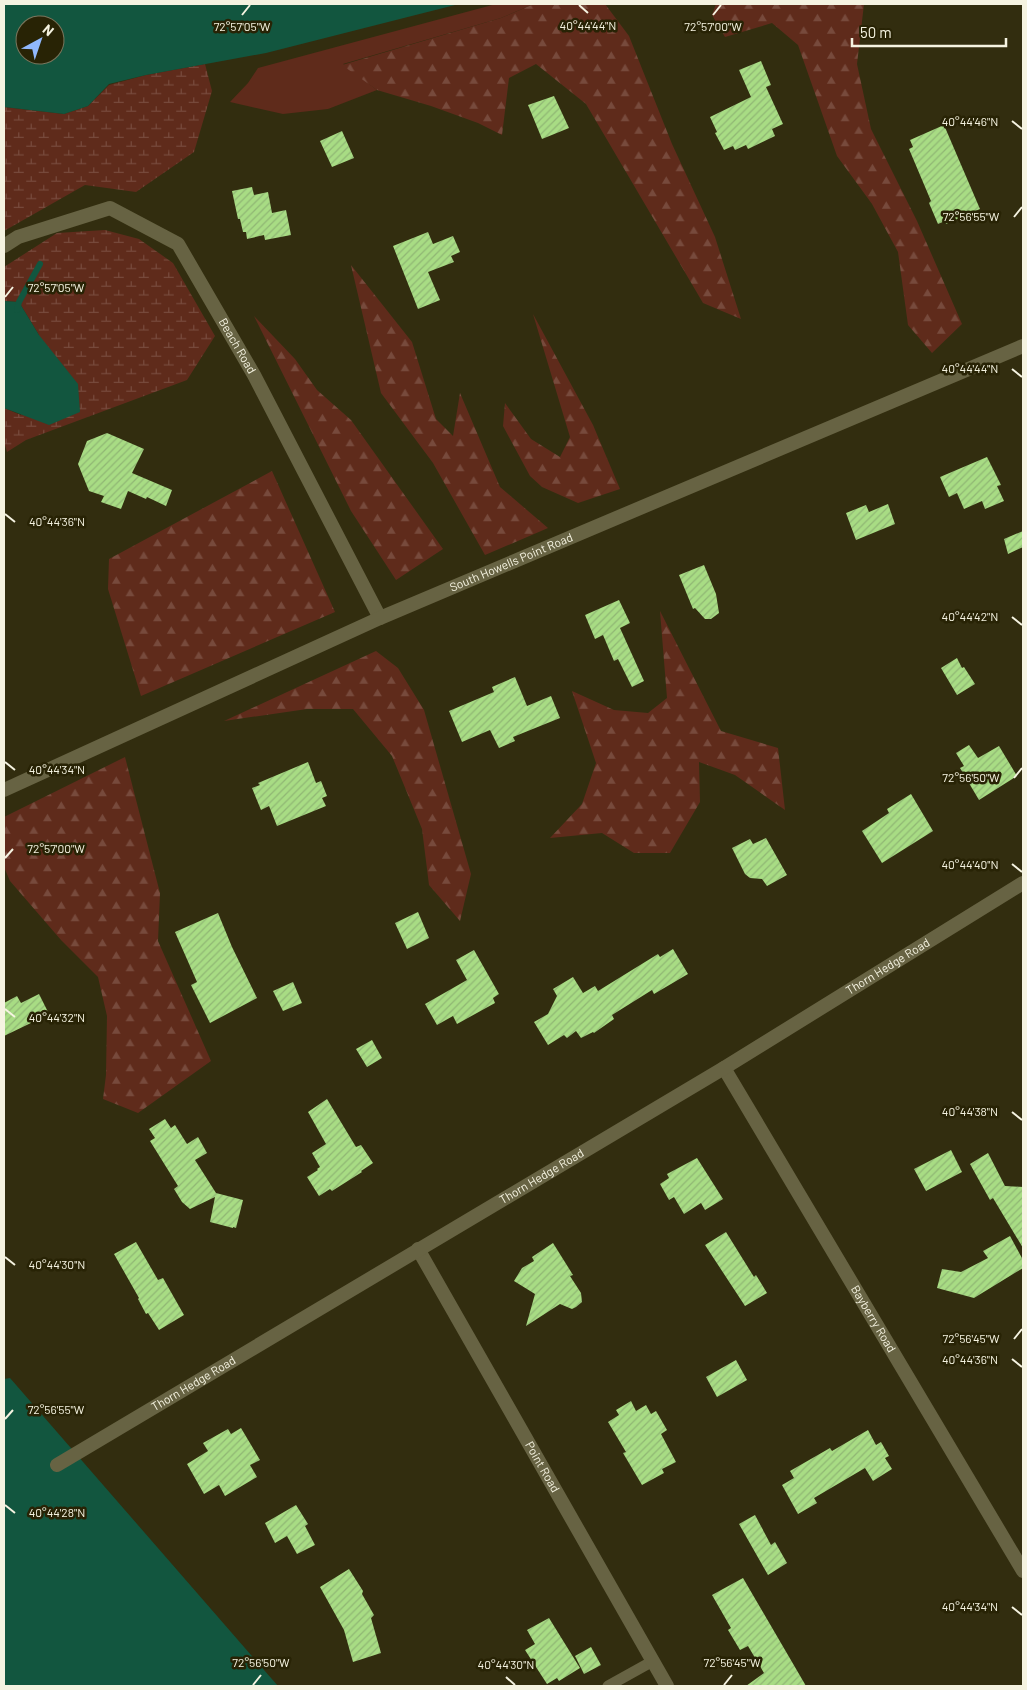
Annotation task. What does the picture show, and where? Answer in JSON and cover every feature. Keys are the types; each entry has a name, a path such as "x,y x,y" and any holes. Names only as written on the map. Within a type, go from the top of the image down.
{"street":[{"name":"Beach Road","path":"4,246 18,237 110,208 178,244 254,375 380,618"},
{"name":"South Howells Point Road","path":"4,790 380,618 1023,346"},
{"name":"Thorn Hedge Road","path":"57,1465 724,1068 1023,883"},
{"name":"Bayberry Road","path":"724,1068 1023,1571"},
{"name":"Point Road","path":"418,1249 668,1686"}],"lane":[{"path":"608,1686 653,1661"}],"green space":[{"path":"496,4 534,4 501,18 343,64 377,90 328,109 283,114 230,102 248,83 258,68"},
{"path":"534,4 605,4 629,36 672,144 715,237 741,319 703,303 586,104 536,64 509,78 502,135 478,123 431,106 377,90 342,65 501,18"},
{"path":"716,4 864,4 857,64 871,129 917,221 962,324 932,353 908,325 898,252 872,204 837,156 798,45 772,23 725,37 712,15"},
{"path":"205,64 212,91 194,152 136,192 85,185 4,231 4,107 64,114 88,106 109,85 146,75"},
{"path":"105,230 139,239 173,263 215,336 187,380 26,440 7,452 4,442 4,408 21,415 39,335 19,302 4,301 4,267 57,233"},
{"path":"351,265 412,342 436,419 453,436 460,393 500,487 548,528 485,555 433,463 381,393"},
{"path":"533,314 593,425 620,489 578,503 542,487 530,476 503,426 505,403 531,439 560,457 570,437"},
{"path":"254,316 295,359 317,390 351,420 443,549 396,580 351,511"},
{"path":"272,471 335,612 141,696 108,589 109,559"},
{"path":"660,611 721,731 778,748 785,810 735,775 699,762 700,802 670,853 634,853 602,833 550,838 582,804 596,763 572,691 614,710 648,713 667,698"},
{"path":"376,651 398,668 424,710 471,874 460,921 429,885 422,829 392,756 353,709 307,709 224,721"},
{"path":"125,757 160,893 158,941 211,1061 138,1113 103,1099 106,1075 107,1016 98,977 61,940 10,881 4,867 4,817"}],"shaded area":[{"path":"4,4 459,4 266,53 146,75 109,84 88,106 64,114 4,107"},
{"path":"4,301 19,302 39,335 78,384 80,412 49,425 4,408"},
{"path":"10,1378 278,1686 4,1686 4,1379"}],"building":[{"path":"761,61 771,85 766,87 783,124 772,129 775,136 748,149 746,145 735,150 733,146 724,150 715,133 717,132 710,117 751,97 739,70"},
{"path":"554,96 569,128 542,139 528,105"},
{"path":"944,125 980,209 946,224 945,221 938,224 929,203 931,201 909,149 913,147 910,140"},
{"path":"342,131 354,158 332,167 320,141"},
{"path":"252,187 254,195 268,192 272,213 286,210 291,235 265,240 264,235 247,239 246,232 243,232 240,219 238,219 232,191"},
{"path":"428,232 433,244 453,236 460,252 451,256 454,262 428,272 440,300 418,309 393,246"},
{"path":"107,433 144,449 132,473 172,490 166,506 128,491 121,509 101,502 104,496 89,491 78,464 87,441"},
{"path":"987,457 1001,485 997,486 1004,501 985,509 982,501 964,509 957,493 949,497 940,477"},
{"path":"888,504 895,524 856,540 846,513 866,505 869,512"},
{"path":"1023,531 1023,547 1008,554 1004,539"},
{"path":"704,565 716,594 719,613 711,619 705,619 695,608 693,609 679,575"},
{"path":"619,600 630,623 620,628 644,681 632,687 618,659 614,661 603,635 595,639 585,615"},
{"path":"957,658 962,668 964,667 975,684 957,695 941,668"},
{"path":"515,677 527,706 551,696 560,718 513,737 515,741 499,748 490,730 462,742 449,711 494,692 492,687"},
{"path":"969,745 978,758 999,746 1017,776 979,800 960,768 964,766 956,753"},
{"path":"308,762 316,783 321,781 327,796 322,798 326,806 277,826 269,806 261,810 252,788 260,785 258,783"},
{"path":"911,794 933,831 882,863 862,831 889,813 887,809"},
{"path":"766,838 787,875 767,886 762,879 750,878 745,874 732,848 750,839 753,844"},
{"path":"418,912 429,938 407,949 395,923"},
{"path":"218,913 257,998 210,1023 191,985 197,982 175,932"},
{"path":"673,949 688,974 654,994 652,990 612,1015 614,1019 594,1033 581,1038 576,1031 567,1038 564,1035 548,1045 534,1022 548,1014 557,996 553,989 573,977 583,993 595,986 598,991 658,954 660,957"},
{"path":"474,950 499,994 493,998 495,1003 457,1024 453,1016 437,1025 425,1004 467,980 456,960"},
{"path":"293,982 302,1003 283,1011 273,991"},
{"path":"39,994 48,1012 32,1019 33,1022 4,1036 4,1003 17,996 21,1003"},
{"path":"372,1040 382,1058 367,1067 356,1049"},
{"path":"327,1099 356,1147 361,1145 373,1163 332,1191 330,1189 319,1196 307,1177 320,1167 312,1153 326,1144 308,1112"},
{"path":"165,1119 171,1128 175,1125 187,1144 198,1137 207,1153 195,1160 216,1193 243,1200 236,1228 210,1222 215,1197 190,1209 182,1202 174,1189 178,1186 150,1141 155,1138 149,1129"},
{"path":"951,1150 962,1172 926,1191 914,1169"},
{"path":"988,1153 1005,1186 1023,1187 1023,1248 993,1198 990,1200 970,1164"},
{"path":"697,1158 723,1199 705,1210 701,1203 684,1214 674,1197 669,1200 660,1184 669,1178 667,1174"},
{"path":"726,1232 754,1277 756,1275 767,1293 745,1306 705,1245"},
{"path":"1010,1236 1023,1260 1023,1268 974,1298 937,1288 942,1269 961,1272 988,1258 983,1251"},
{"path":"136,1242 158,1280 163,1278 184,1315 159,1330 148,1313 146,1314 114,1254"},
{"path":"553,1243 573,1275 570,1276 581,1293 582,1302 572,1309 560,1304 526,1326 535,1294 514,1281 522,1268 534,1261 532,1257"},
{"path":"736,1360 747,1380 717,1397 706,1377"},
{"path":"631,1401 636,1411 646,1405 651,1414 656,1411 667,1430 661,1434 676,1462 662,1469 664,1473 642,1485 623,1453 626,1452 608,1422 619,1415 616,1410"},
{"path":"241,1428 260,1460 250,1465 257,1477 225,1496 219,1485 204,1494 187,1464 208,1451 203,1443 228,1429 231,1434"},
{"path":"868,1430 876,1445 881,1442 889,1456 885,1458 892,1469 873,1481 865,1468 814,1498 817,1503 798,1514 782,1485 794,1478 790,1471 830,1448 832,1451"},
{"path":"296,1505 308,1524 305,1526 315,1545 297,1554 287,1536 275,1543 265,1523"},
{"path":"755,1515 771,1545 775,1542 787,1563 768,1575 739,1524"},
{"path":"349,1569 363,1591 362,1594 374,1615 371,1618 381,1653 353,1662 344,1630 320,1587"},
{"path":"743,1578 806,1686 746,1686 764,1673 748,1646 740,1650 728,1630 731,1628 712,1595"},
{"path":"549,1618 580,1668 559,1681 557,1678 547,1684 525,1650 535,1644 527,1630"},
{"path":"591,1647 601,1665 584,1674 575,1656"}],"waterway":[{"path":"17,310 19,302 40,264"}]}
